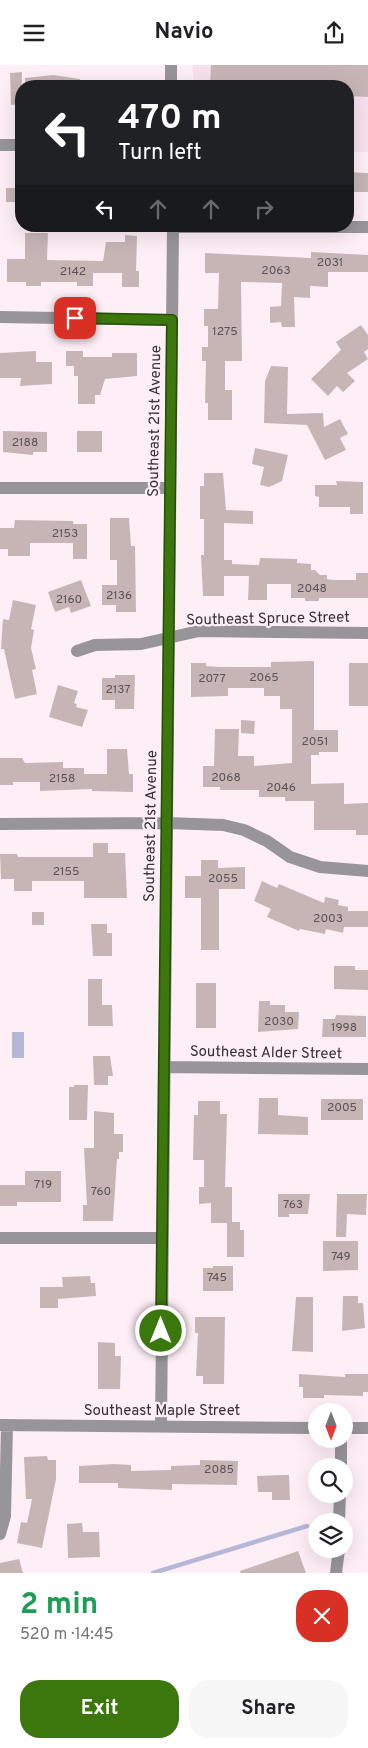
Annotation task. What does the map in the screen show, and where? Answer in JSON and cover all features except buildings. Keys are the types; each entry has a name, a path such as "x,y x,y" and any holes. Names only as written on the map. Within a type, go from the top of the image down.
{"street":[{"path":"171,65 171,80"},
{"path":"0,145 15,145"},
{"path":"354,227 368,227"},
{"name":"Southeast 21st Avenue","path":"160,1426 173,232"},
{"path":"0,317 172,320"},
{"path":"0,488 170,488"},
{"name":"Southeast Spruce Street","path":"77,651 95,645 141,644 199,631 368,633"},
{"path":"0,824 166,823 223,825 244,830 267,841 290,857 320,867 368,871"},
{"name":"Southeast Alder Street","path":"164,1067 368,1069"},
{"path":"0,1237 161,1238"},
{"name":"Southeast Maple Street","path":"0,1534 5,1516 3,1425 308,1428"},
{"path":"353,1428 368,1428"},
{"path":"336,1573 338,1558"}],"shaded area":[{"path":"193,65 368,65 368,152 354,152 354,80 193,80"}],"water":[{"path":"12,1032 24,1032 24,1058 12,1058"}],"waterway":[{"path":"153,1573 307,1526"}],"route":[{"path":"75,318 172,320 161,1331"}]}
